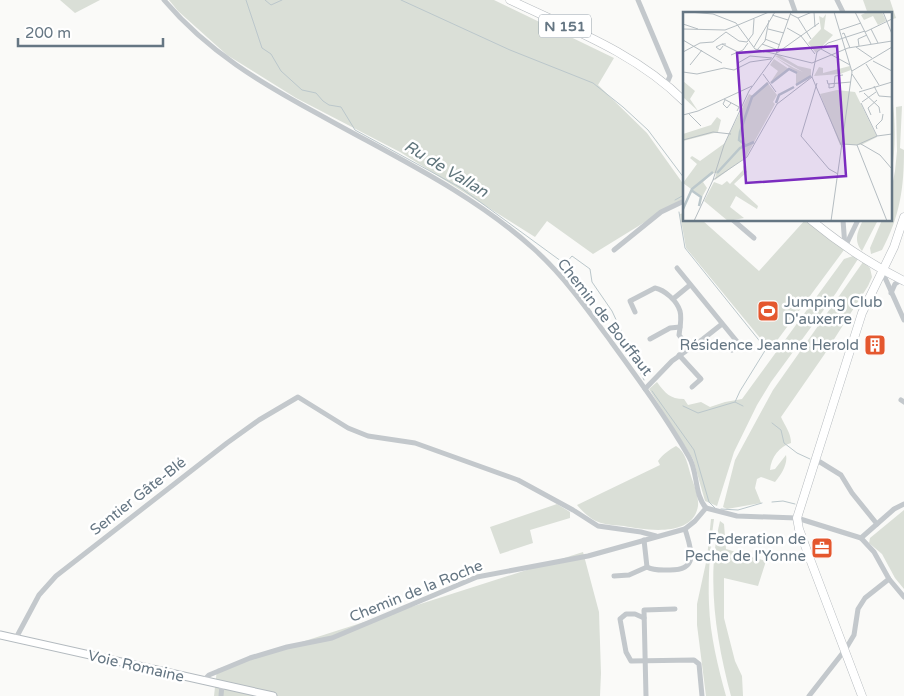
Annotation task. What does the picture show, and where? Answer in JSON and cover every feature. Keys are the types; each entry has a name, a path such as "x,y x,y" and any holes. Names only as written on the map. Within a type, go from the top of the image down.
{"main road":[{"name":"N 151","path":"510,0 640,64 667,83 683,100"},
{"path":"862,696 796,518 862,314 894,248 904,217"},
{"path":"812,221 843,246 882,271 903,280"},
{"path":"872,264 876,282"},
{"name":"Voie Romaine","path":"0,635 273,696"}],"street":[{"name":"Chemin de Bouffaut","path":"164,0 201,38 239,68 271,89 452,188 526,242 545,259 578,297 648,386 690,460 700,499 706,508"},
{"path":"638,0 670,76 667,83"},
{"path":"791,0 795,12"},
{"path":"837,0 843,12"},
{"path":"614,250 661,212 683,201"},
{"path":"734,221 754,238"},
{"path":"843,221 843,246"},
{"path":"843,246 857,221"},
{"path":"677,268 739,344 732,350"},
{"path":"882,271 904,320"},
{"path":"891,293 895,284 903,280"},
{"path":"673,299 690,285"},
{"path":"635,312 630,301 655,288 673,299 681,312 679,335 690,348"},
{"path":"648,386 679,356 722,324"},
{"path":"650,339 670,328 680,327"},
{"path":"679,356 701,379 692,386"},
{"name":"Sentier Gâte-Blé","path":"16,638 39,595 56,576 226,443 259,420 298,397 348,428 368,436 414,443 518,480 598,526 656,536"},
{"path":"820,462 841,475 852,493 877,524"},
{"path":"861,538 894,509 904,504"},
{"path":"614,576 629,574 646,567 654,570 686,568 690,561 691,550 686,529 706,508 738,516 796,518 861,538 874,552 889,579 904,597"},
{"name":"Chemin de la Roche","path":"203,681 209,674 250,658 287,647 332,638 477,577 588,556 686,529"},
{"path":"644,540 646,567"},
{"path":"809,696 845,650 854,635 858,608 865,598 889,579"},
{"path":"646,696 644,610 675,609"},
{"path":"644,618 635,614 626,614 620,619 626,652 631,661 694,660 699,664 702,696"},
{"path":"221,696 222,685"}],"shaded area":[{"path":"60,0 100,0 75,13"},
{"path":"169,0 494,0 614,58 598,85 647,133 683,184 683,199 593,254 547,221 535,237 400,152 296,98 227,55 178,11"},
{"path":"863,0 890,0 896,18 892,19 892,12 867,12"},
{"path":"892,104 895,134 892,169"},
{"path":"902,106 900,148 904,150 900,202 893,225 882,250 871,254 870,248 882,221 892,221 892,186 897,151 896,107"},
{"name":"Jumping Club D'auxerre","path":"683,213 683,221 703,221 759,271 804,221 844,250 770,350 686,248 680,214"},
{"path":"863,221 877,221 862,251 857,239"},
{"path":"853,256 858,259 836,293 771,382 757,405 734,452 717,506 705,501 693,459 649,389 657,382 668,395 684,399 688,405 701,402 710,407 742,399 844,259"},
{"path":"863,262 870,268 872,277 868,286 824,355 781,417 789,433 791,443 777,453 772,461 770,470 775,469 786,455 786,462 782,473 775,482 761,477 757,479 755,488 761,503 727,509 723,507 735,460 773,390"},
{"path":"676,446 686,460 698,499 698,506 694,516 687,523 667,530 606,524 597,522 577,505 660,465 658,461 666,452"},
{"path":"557,504 570,512 570,518 530,530 533,543 500,554 490,527"},
{"path":"904,510 904,589 895,578 882,554 869,543 870,538"},
{"path":"711,519 714,519 709,572 710,616 715,651 726,696 706,696 697,625 697,604 707,558"},
{"path":"720,521 724,524 726,549 766,561 758,586 724,578 724,618 735,661 742,676 743,696 731,696 717,631 713,587 716,543"},
{"path":"583,552 599,612 600,696 214,696 217,669"}],"waterway":[{"name":"Ru de Vallan","path":"246,0 262,48 271,54 281,71 302,90 316,93 329,105 341,107 355,130 461,188 565,264 572,256 590,269 592,282 612,311 644,380"},
{"path":"265,0 271,5 282,0"},
{"path":"401,0 510,50 593,83 648,130 683,177"},
{"path":"675,200 683,196"},
{"path":"679,212 685,248 766,349 735,402"},
{"name":"Ru de Vallan","path":"652,391 694,450 709,502 715,508"},
{"path":"683,406 698,413 735,402 743,406"},
{"path":"772,423 781,430 784,443 797,453 810,459"},
{"name":"Ru de Vallan","path":"772,502 783,501 795,504"},
{"name":"Ru de Vallan","path":"721,509 738,510 762,503"}],"place":[{"name":"Jumping Club D'auxerre","path":"768,311"},
{"name":"Résidence Jeanne Herold","path":"875,345"},
{"name":"Federation de Peche de l'Yonne","path":"822,548"}]}
